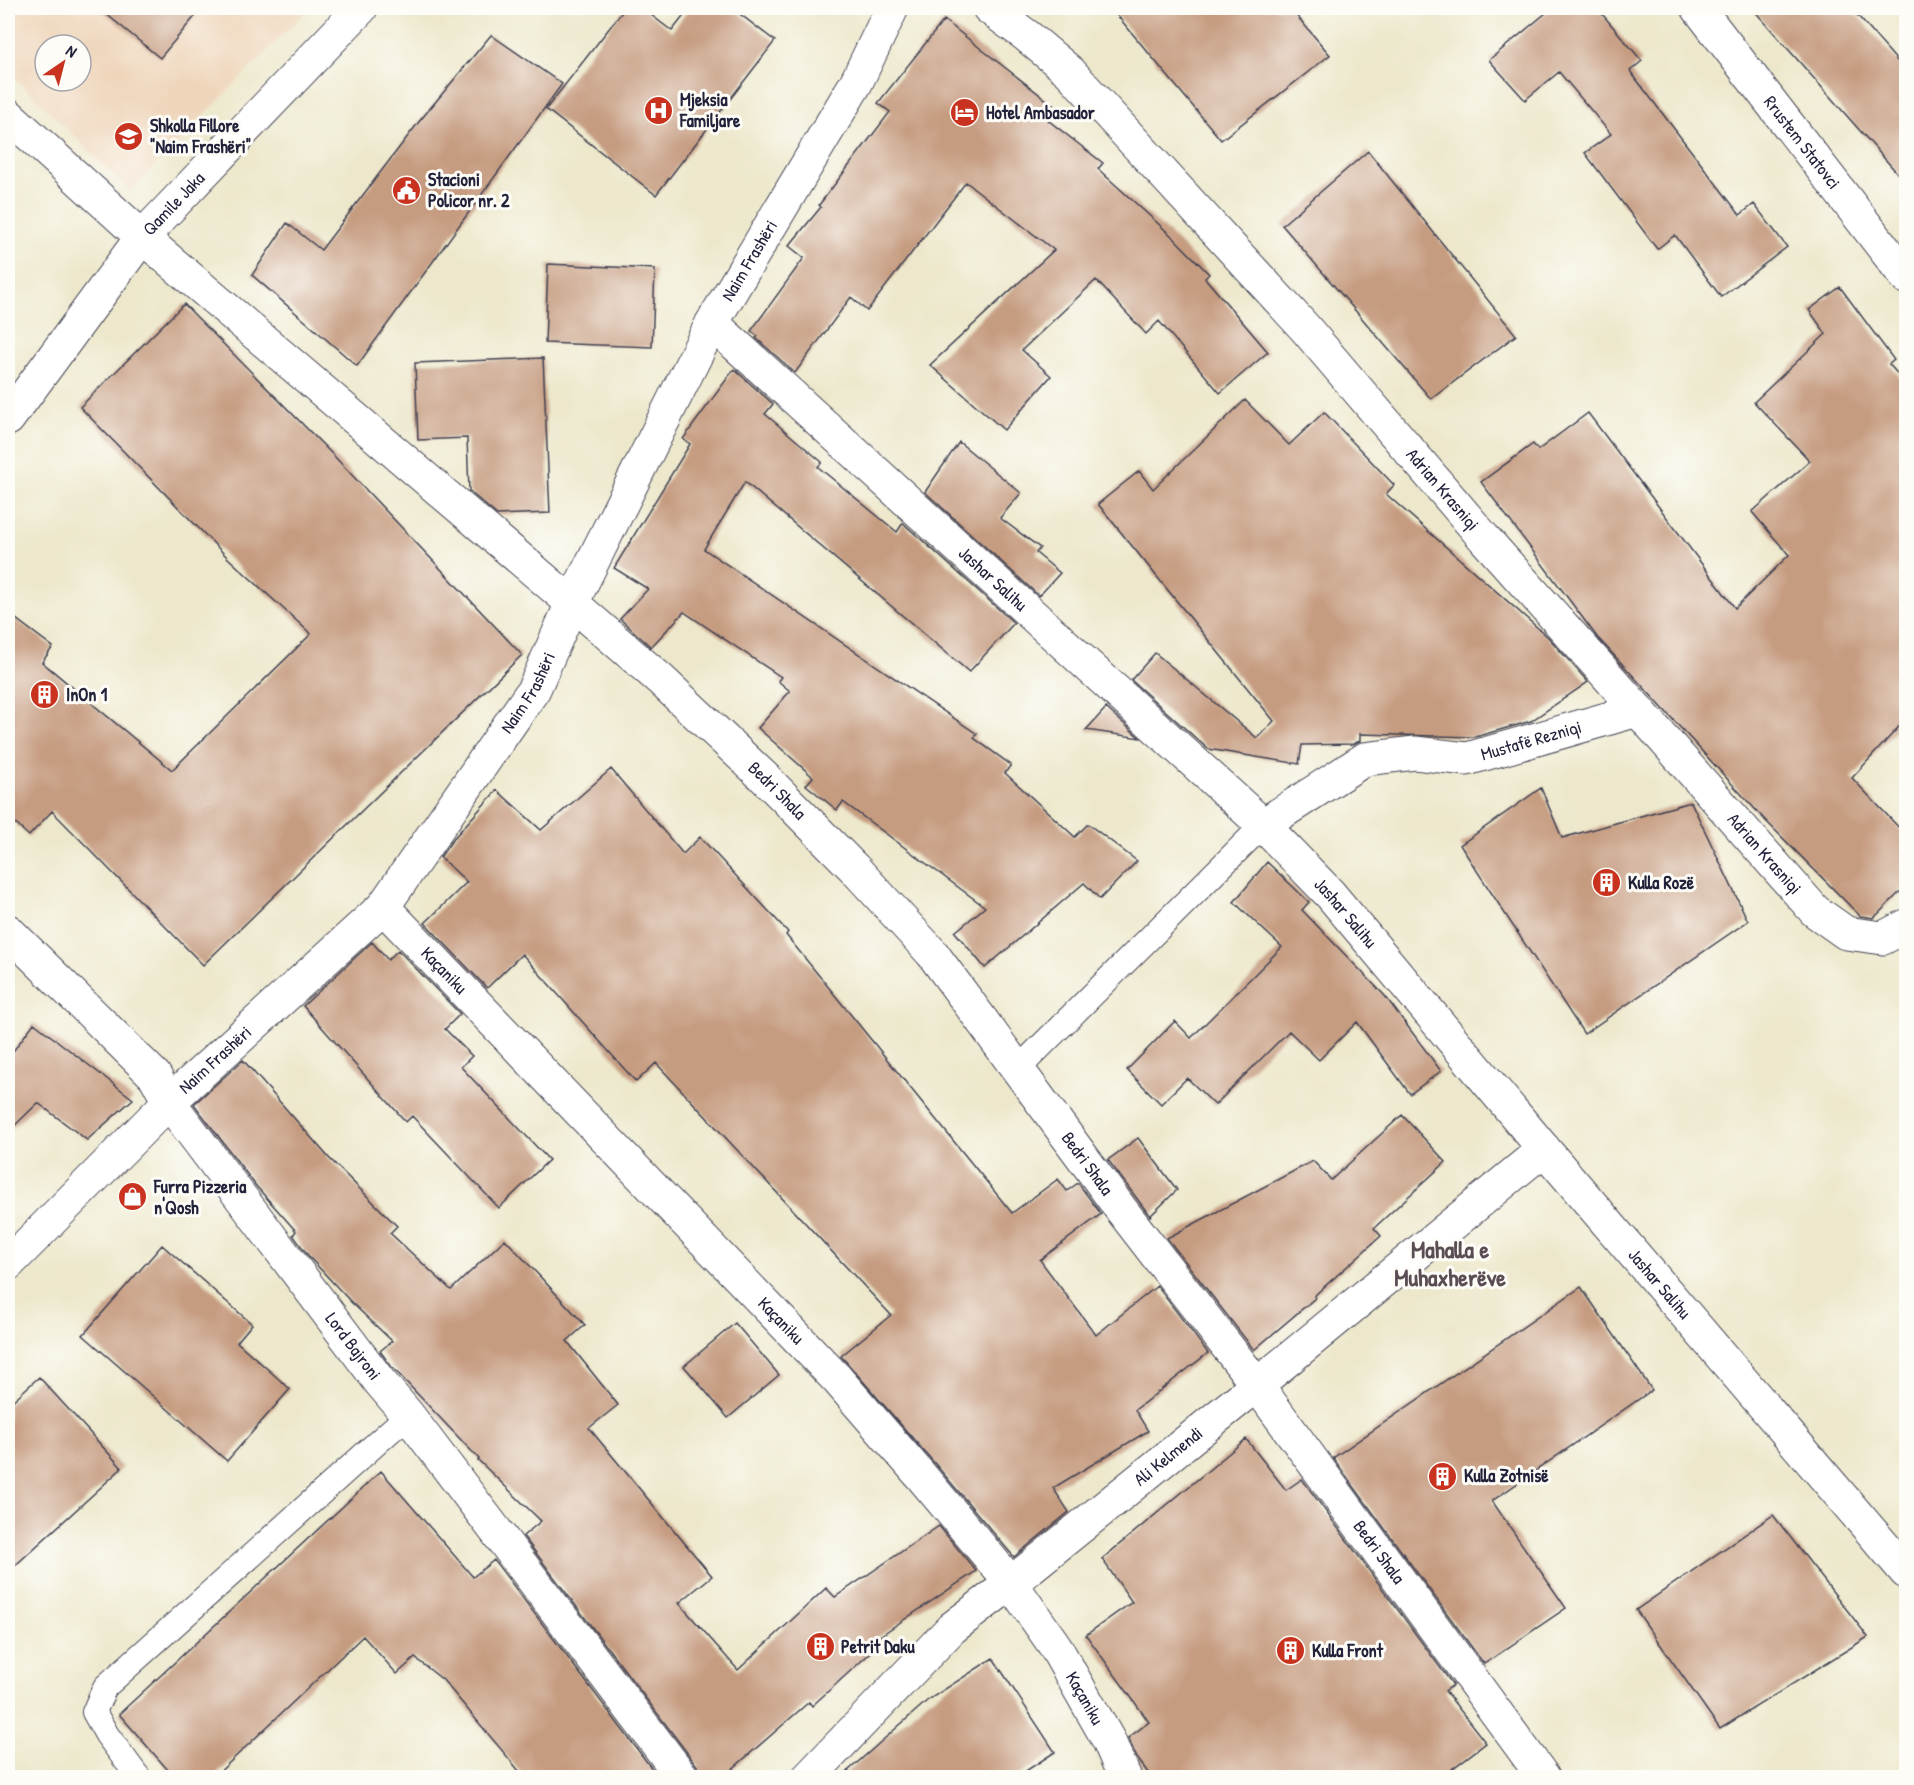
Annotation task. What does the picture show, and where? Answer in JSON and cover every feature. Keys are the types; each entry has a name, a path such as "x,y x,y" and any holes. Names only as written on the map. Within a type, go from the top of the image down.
{"street":[{"name":"Qamile Jaka","path":"8,419 142,237 361,8"},
{"name":"Naim Frashëri","path":"8,1264 169,1102 383,907 534,689 572,603 712,323 856,83 892,8"},
{"name":"Adrian Krasniqi","path":"988,8 1027,36 1070,72 1305,328 1484,538 1815,911 1846,933 1883,938 1906,926"},
{"name":"Rrustem Statovci","path":"1698,8 1906,277"},
{"name":"Bedri Shala","path":"8,115 142,237 661,680 756,770 854,868 932,953 1120,1208 1257,1385 1544,1778"},
{"name":"Jashar Salihu","path":"712,323 1263,825 1330,894 1544,1149 1906,1572"},
{"name":"Mustafë Rezniqi","path":"1263,825 1365,759 1415,753 1467,759 1638,710"},
{"name":"Kaçaniku","path":"383,907 837,1379 1011,1583 1055,1646 1109,1741 1125,1778"},
{"name":"Lord Bajroni","path":"8,931 155,1076 169,1102 683,1778"},
{"name":"Ali Kelmendi","path":"807,1778 952,1628 1257,1385 1544,1149"}],"lane":[{"path":"1017,1070 1263,825"},
{"path":"139,1778 107,1735 94,1712 105,1687 408,1415"}],"shaded area":[{"name":"Shkolla Fillore \"Naim Frashëri\"","path":"8,8 309,8 130,191 8,71"}],"building":[{"path":"99,8 202,8 160,58"},
{"name":"Mjeksia Familjare","path":"625,8 642,8 672,31 690,8 732,8 775,41 656,195 546,109"},
{"path":"1111,8 1290,8 1330,55 1221,140"},
{"path":"1552,8 1597,8 1642,61 1630,71 1740,215 1754,204 1787,247 1721,297 1675,235 1657,249 1585,153 1611,134 1559,72 1525,100 1489,60"},
{"path":"1752,8 1851,8 1906,71 1906,183"},
{"path":"944,20 1053,105 1044,117 1103,163 1098,169 1174,238 1209,274 1205,278 1268,352 1220,393 1159,321 1146,334 1096,280 1022,350 1051,376 1004,430 930,365 1054,250 966,182 867,311 851,297 795,373 756,338 758,336 751,331 804,258 789,246 821,207 819,205 890,112 878,103"},
{"path":"491,35 562,84 357,366 252,275 287,223 321,250 418,123"},
{"path":"1368,151 1516,335 1431,399 1282,225"},
{"path":"548,264 655,269 652,347 545,343"},
{"path":"1840,287 1894,360 1889,364 1906,384 1906,719 1852,778 1906,835 1906,886 1874,918 1860,916 1764,819 1597,637 1481,482 1533,444 1538,450 1588,413 1735,608 1789,555 1752,512 1810,461 1754,402 1826,334 1809,310"},
{"path":"184,304 334,456 522,655 203,965 52,811 29,836 8,817 8,613 53,647 42,662 172,770 311,634 229,559 80,407"},
{"path":"543,358 550,513 497,515 469,491 467,438 418,440 415,363"},
{"path":"734,369 773,404 765,414 822,462 818,467 897,532 903,523 1014,623 969,672 745,482 704,549 977,734 974,738 1011,765 1005,773 1075,837 1088,824 1137,861 1100,899 1084,883 985,968 955,932 985,907 843,802 837,810 806,785 813,777 758,728 790,691 778,681 781,677 684,612 651,647 620,619 648,589 614,568 690,444 683,439"},
{"path":"1245,400 1289,445 1324,412 1394,485 1386,494 1548,637 1588,682 1531,721 1475,737 1360,734 1360,741 1353,744 1302,745 1299,764 1208,749 1131,680 1155,653 1257,738 1274,721 1098,504 1139,471 1153,489"},
{"path":"959,442 1021,493 1000,518 1040,548 1036,553 1060,573 1039,596 925,492"},
{"path":"1106,708 1140,738 1086,730"},
{"path":"611,769 683,854 700,837 788,932 786,935 1012,1213 1058,1179 1067,1191 1078,1183 1101,1214 1040,1260 1096,1335 1157,1286 1208,1353 1135,1410 1148,1431 1053,1488 1069,1512 1014,1557 841,1356 891,1315 656,1063 636,1082 522,954 487,988 425,923 467,882 440,857 497,790 541,830"},
{"name":"Kulla Rozë","path":"1541,788 1562,838 1691,802 1748,921 1584,1034 1460,845"},
{"path":"1267,862 1309,902 1302,910 1385,996 1441,1071 1410,1094 1357,1022 1319,1060 1289,1031 1215,1105 1187,1078 1161,1104 1127,1070 1175,1021 1191,1038 1282,947 1234,902"},
{"path":"372,942 388,960 398,950 460,1014 445,1029 472,1056 461,1067 549,1160 499,1208 412,1116 406,1122 303,1006"},
{"path":"34,1023 133,1099 87,1140 38,1103 8,1132 8,1058"},
{"path":"243,1060 330,1159 397,1226 390,1233 451,1290 505,1239 585,1325 567,1341 618,1405 589,1428 712,1576 679,1603 738,1670 826,1588 835,1597 939,1526 976,1571 874,1640 879,1645 812,1706 809,1702 722,1778 701,1778 698,1767 523,1536 541,1521 478,1460 391,1366 380,1351 392,1341 310,1258 293,1235 296,1231 256,1186 194,1104"},
{"path":"1402,1115 1446,1162 1374,1228 1381,1236 1314,1296 1315,1298 1254,1350 1167,1238 1313,1161 1331,1180"},
{"path":"1138,1138 1177,1190 1150,1216 1108,1160"},
{"path":"162,1245 252,1324 237,1342 290,1389 227,1461 83,1335"},
{"name":"Kulla Zotnisë","path":"1581,1287 1652,1390 1492,1501 1566,1608 1484,1664 1333,1458"},
{"path":"735,1323 779,1375 728,1418 684,1366"},
{"path":"39,1377 122,1468 8,1572 8,1405"},
{"name":"Kulla Front","path":"1246,1439 1286,1490 1302,1479 1453,1685 1445,1691 1486,1743 1440,1778 1152,1778 1137,1758 1128,1738 1149,1722 1086,1635 1132,1602 1102,1559"},
{"path":"381,1471 473,1577 494,1560 659,1778 525,1778 443,1680 415,1658 397,1674 363,1636 213,1778 175,1778 119,1714"},
{"path":"1773,1515 1868,1637 1720,1729 1636,1610"},
{"path":"993,1658 1055,1752 1015,1778 840,1778 928,1700"}],"place":[{"name":"Mjeksia Familjare","path":"659,110"},
{"name":"Hotel Ambasador","path":"965,113"},
{"name":"Shkolla Fillore \"Naim Frashëri\"","path":"129,136"},
{"name":"Stacioni Policor nr. 2","path":"407,190"},
{"name":"InOn 1","path":"45,695"},
{"name":"Kulla Rozë","path":"1607,883"},
{"name":"Furra Pizzeria n'Qosh","path":"133,1197"},
{"name":"Kulla Zotnisë","path":"1443,1476"},
{"name":"Petrit Daku","path":"820,1647"},
{"name":"Kulla Front","path":"1291,1651"}],"district":[{"name":"Mahalla e Muhaxherëve","path":"1450,1264"}]}
